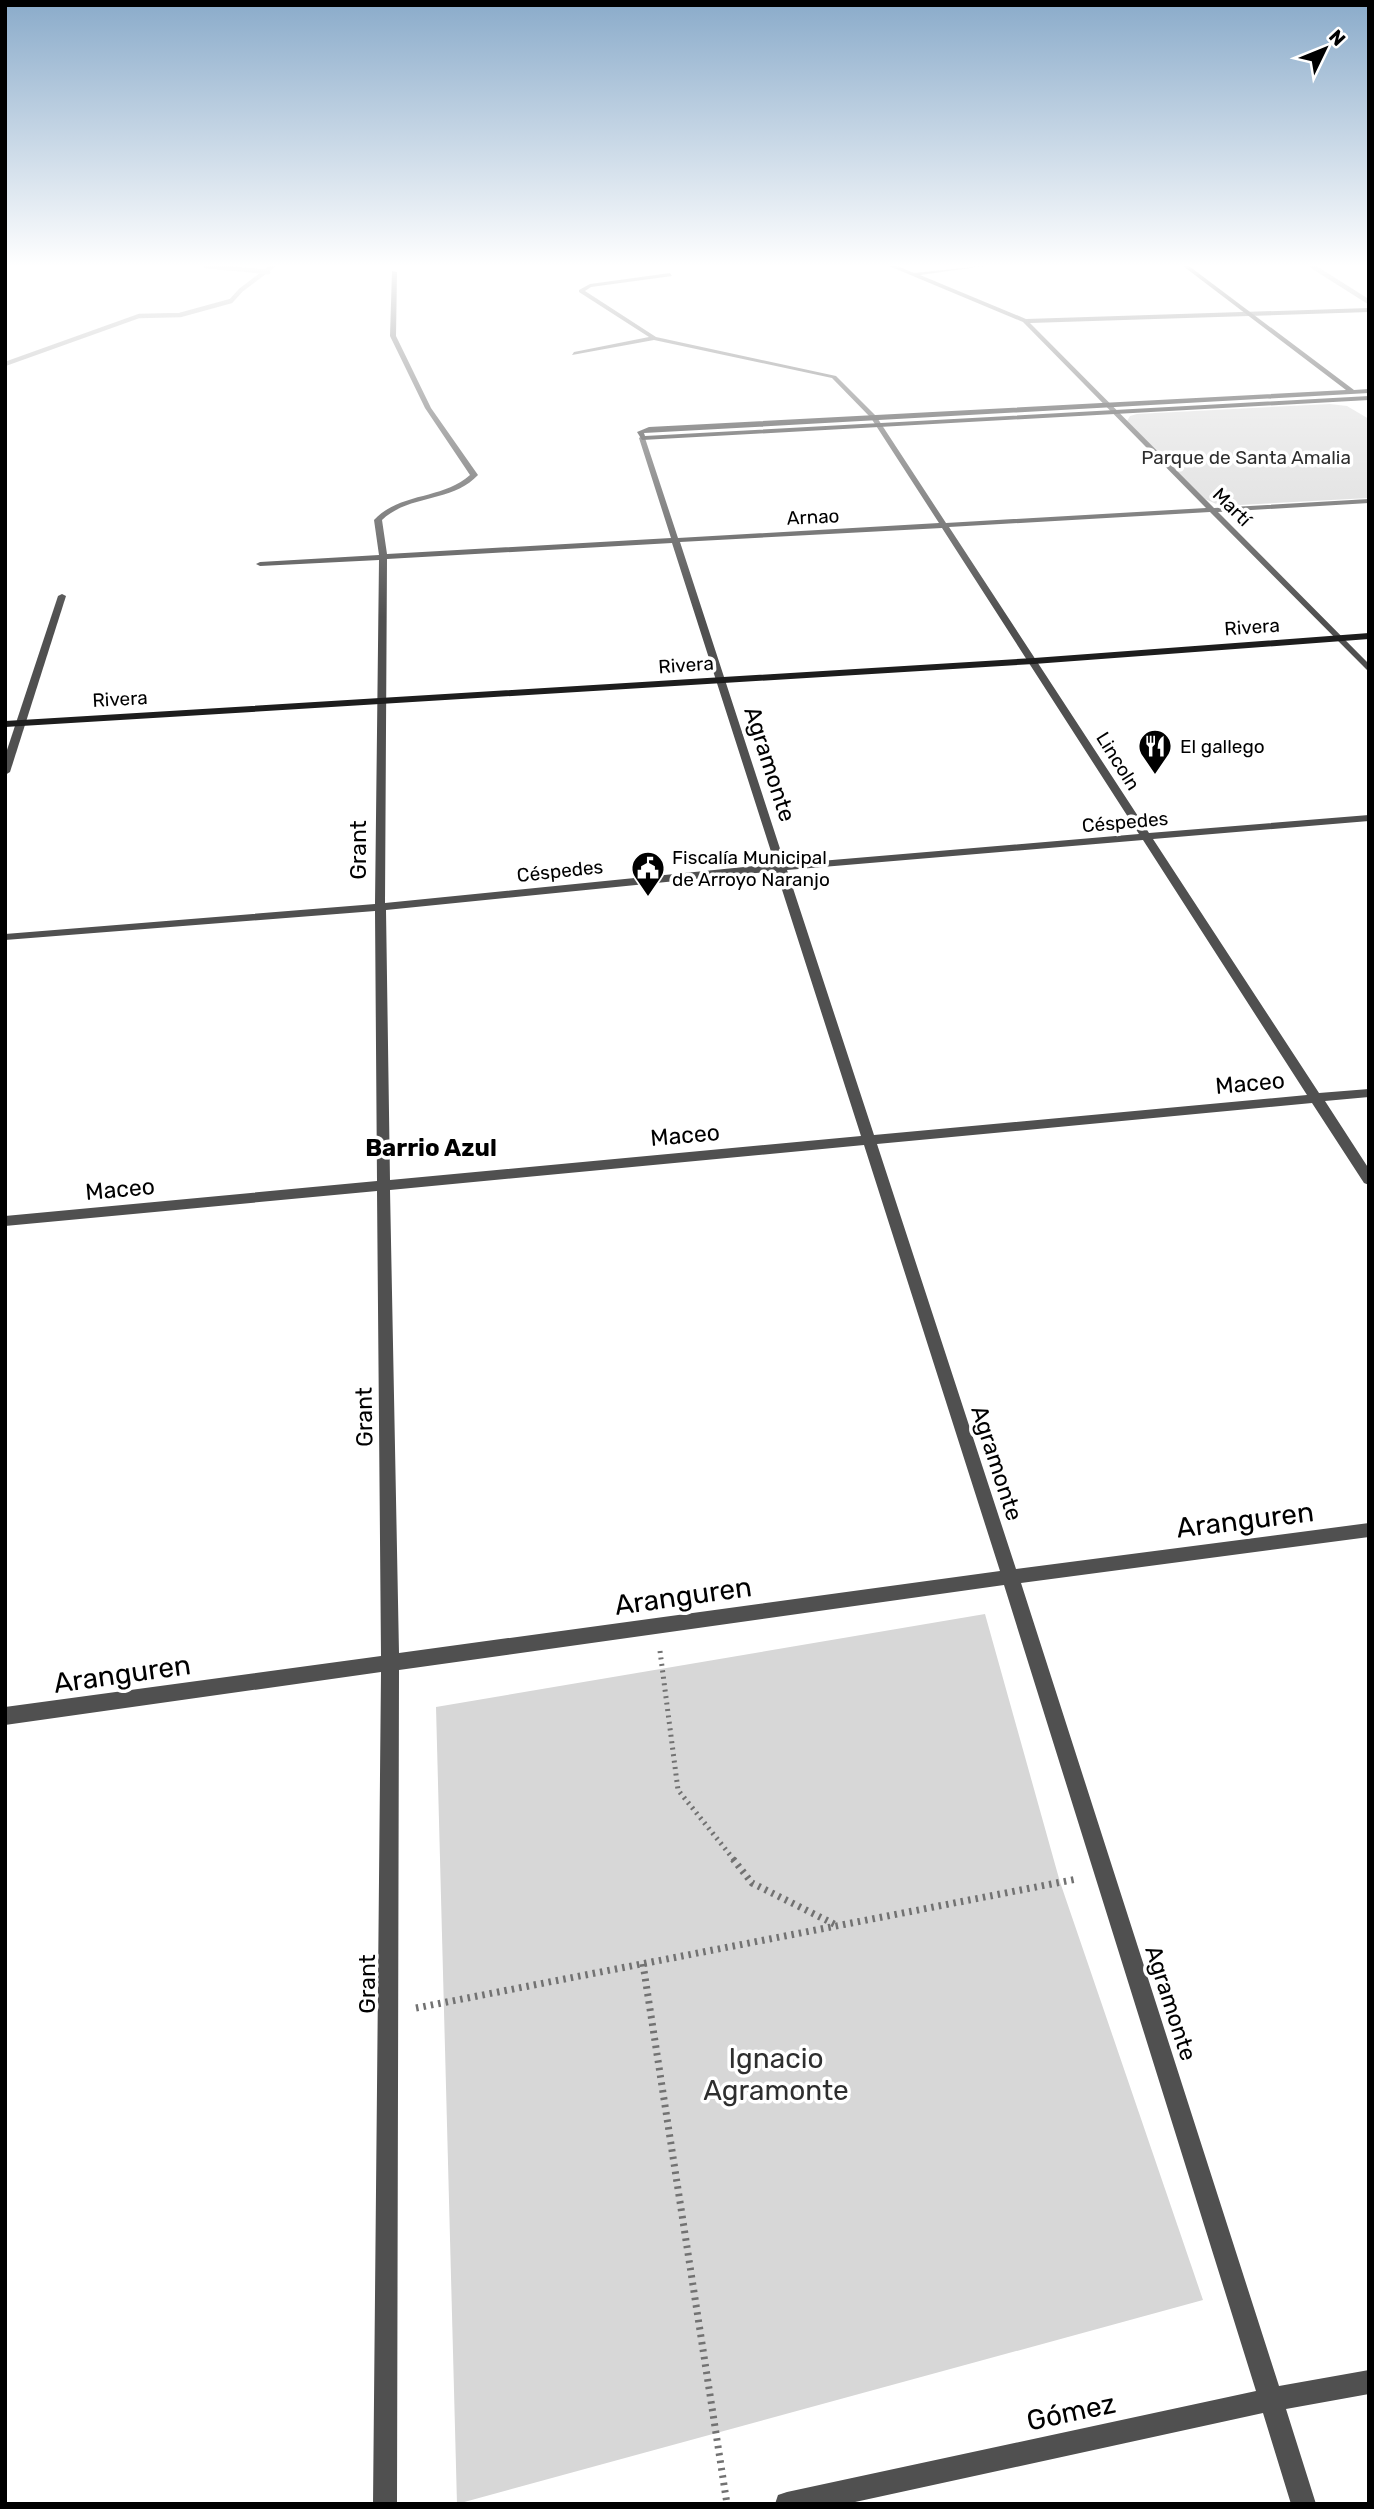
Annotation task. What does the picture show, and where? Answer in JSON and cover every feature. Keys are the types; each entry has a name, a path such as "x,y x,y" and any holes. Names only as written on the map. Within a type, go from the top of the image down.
{"street":[{"name":"Grant","path":"384,2504 390,2013 390,1663 380,907 383,557 378,520 393,507 456,487 474,475 428,408 416,383"},
{"name":"Lincoln","path":"841,383 880,425 1369,1180"},
{"name":"Martí","path":"1086,383 1369,669"},
{"path":"1340,383 1365,398 1369,405"},
{"path":"1365,398 642,438 640,432 649,429 1369,391"},
{"name":"Agramonte","path":"642,438 1106,1874 1304,2504"},
{"name":"Arnao","path":"260,564 1369,500"},
{"path":"5,772 62,596"},
{"name":"Rivera","path":"5,724 1034,661 1369,636"},
{"name":"Céspedes","path":"5,937 380,907 781,867 1369,818"},
{"name":"Maceo","path":"5,1221 1369,1093"},
{"name":"Aranguren","path":"5,1716 1369,1530"},
{"name":"Gómez","path":"786,2504 1273,2399 1369,2382"}],"path":[{"path":"657,1626 678,1790 752,1883 839,1926"},
{"path":"390,2013 1106,1874"},
{"path":"643,1964 727,2504"}],"green space":[{"name":"Parque de Santa Amalia","path":"1330,404 1347,406 1369,419 1369,498 1221,506 1205,499 1127,421 1130,416 1137,414"},
{"name":"Ignacio Agramonte","path":"985,1614 1060,1882 1203,2300 457,2504 436,1707"}],"place":[{"name":"El gallego","path":"1155,776"},
{"name":"Fiscalía Municipal de Arroyo Naranjo","path":"648,898"}],"district":[{"name":"Barrio Azul","path":"431,1148"}]}
